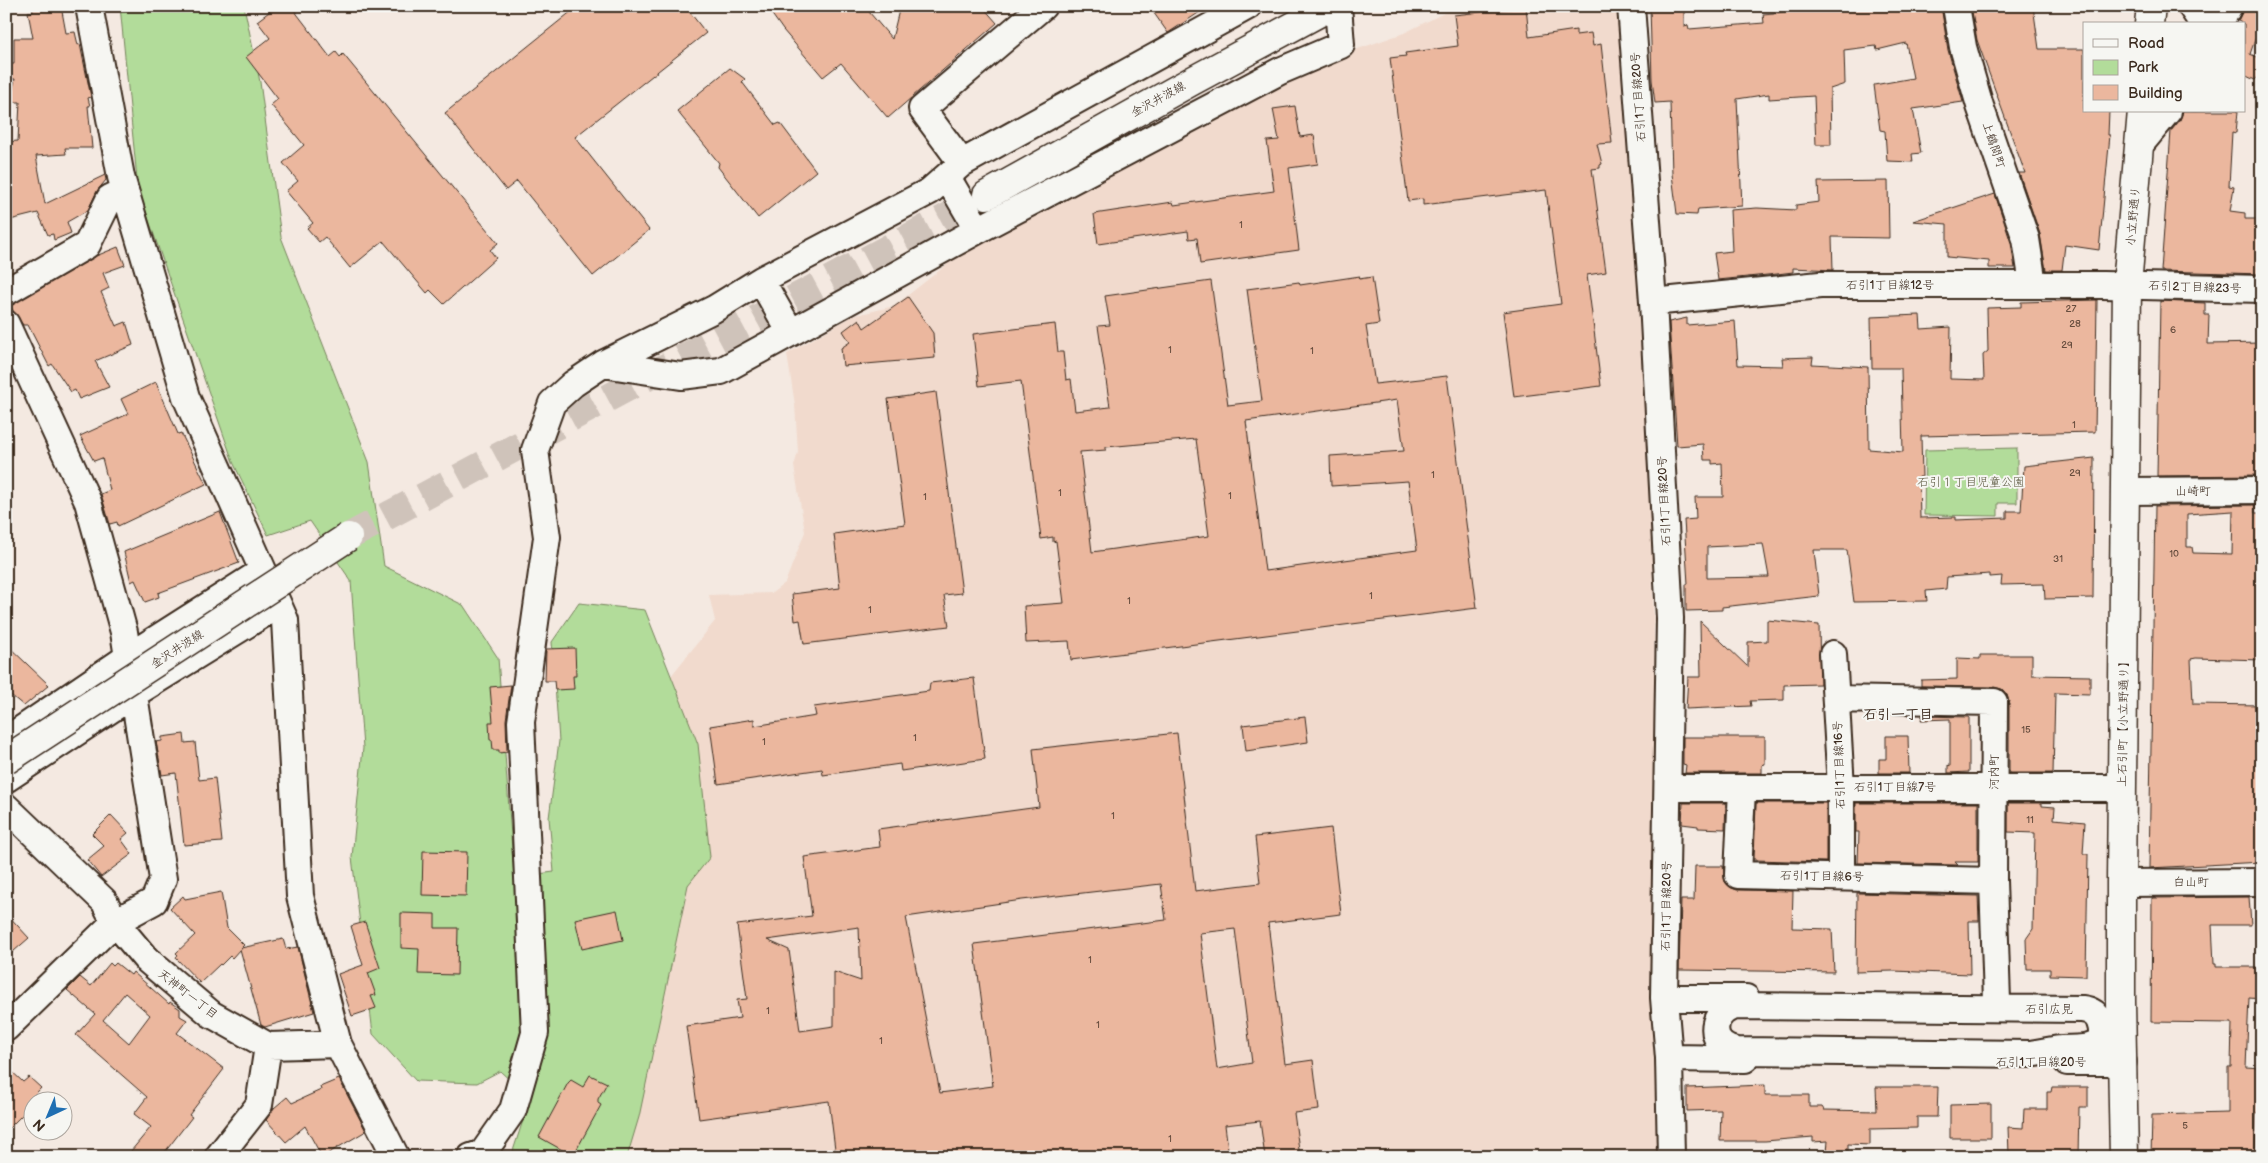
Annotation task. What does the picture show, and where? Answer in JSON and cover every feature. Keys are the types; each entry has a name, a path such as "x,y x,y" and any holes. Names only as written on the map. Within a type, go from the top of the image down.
{"main road":[{"name":"金沢井波線","path":"987,195 1192,80 1331,6"},
{"path":"2149,22 2151,6"},
{"path":"2139,146 2142,112"},
{"name":"小立野通り","path":"2127,285 2139,146"},
{"name":"上石引町【小立野通り】","path":"2124,1157 2121,883 2127,285"},
{"name":"金沢井波線","path":"6,760 348,537"}],"street":[{"path":"89,6 125,191 186,397 285,620 300,896 338,1044 396,1157"},
{"path":"978,230 955,170 922,109 1044,6"},
{"path":"472,1157 483,1153 512,1110 535,1032 521,722 547,537 535,450 552,404 573,384 603,364 714,309 761,280 930,191 955,170 1248,6"},
{"path":"603,364 681,376 722,371 978,230 1280,71 1341,45 1338,6"},
{"name":"石引1丁目線20号","path":"1631,6 1653,302 1670,610 1664,998 1669,1058 1728,1055 2123,1062"},
{"name":"上鶴間町","path":"1956,6 1963,46 1980,106 2026,238 2033,284"},
{"path":"2191,6 2202,22"},
{"path":"2220,22 2228,6"},
{"path":"2235,22 2242,6"},
{"path":"2139,146 2167,112"},
{"path":"6,292 87,244 110,198 125,191"},
{"path":"761,280 791,334"},
{"name":"石引1丁目線12号","path":"1653,302 1820,285 2127,285"},
{"name":"石引2丁目線23号","path":"2127,285 2262,289"},
{"path":"6,324 88,502 124,632 163,879 154,901 115,922 6,1028"},
{"name":"山崎町","path":"2125,492 2262,490"},
{"path":"6,740 128,657 263,571"},
{"path":"6,780 134,694 278,605"},
{"name":"石引1丁目線16号","path":"1833,654 1841,787 1841,876"},
{"name":"河内町","path":"1836,699 1994,702 1993,881 1997,1001"},
{"name":"石引1丁目線7号","path":"1668,788 2122,788"},
{"name":"石引1丁目線6号","path":"1742,789 1738,875 1993,881"},
{"name":"天神町一丁目","path":"6,807 104,901 115,922 146,959 211,1014 268,1046"},
{"name":"白山町","path":"2121,883 2262,882"},
{"path":"1664,998 2121,1002"},
{"path":"1720,998 1703,1016 1700,1029 1707,1049 1728,1055"},
{"name":"石引広見","path":"1737,1006 2082,1009 2092,1012 2099,1019 2102,1028 2100,1039 2095,1045 2087,1049 2062,1049 2031,1054 1728,1055 1730,1050 1720,1043 1714,1029 1716,1020 1721,1013 1737,1006"},
{"path":"218,1157 259,1104 268,1046 338,1044"},
{"path":"1669,1058 1671,1157"}],"shaded area":[{"path":"1458,6 1618,6 1651,515 1656,721 1659,1157 607,1157 626,732 715,621 709,595 772,593 785,583 805,532 794,466 798,452 795,405 787,354 853,316 894,306 949,263 977,246 1230,107 1352,51 1404,33"}],"green space":[{"path":"120,6 244,6 260,82 281,237 369,462 384,566 463,605 498,658 514,877 554,872 549,818 559,741 552,642 579,603 645,610 698,744 710,857 688,885 639,1117 627,1157 511,1157 530,1099 500,1071 477,1083 416,1081 373,1034 352,857 363,748 351,581 310,521 268,535 233,462 138,189"},
{"name":"石引１丁目児童公園","path":"2017,448 2017,503 1998,503 1998,516 1924,515 1925,450"}],"building":[{"path":"32,6 61,6 66,33 75,32 78,45 80,44 91,97 88,98 90,106 88,106 92,148 65,148 66,154 36,156 45,204 105,175 106,180 97,191 88,210 67,222 71,233 54,240 53,234 48,235 38,213 6,221 6,142 18,141 20,102 10,102 15,79 11,79 11,64 14,64 14,38 33,38 28,12 33,12"},
{"path":"277,6 291,6 330,57 336,52 340,57 343,54 498,243 490,250 496,258 444,304 430,290 427,293 383,241 350,268 325,237 319,242 307,228 313,223 286,191 298,181 283,163 304,145 271,105 278,99 246,57 270,38 257,21"},
{"path":"578,6 685,6 706,33 575,137 649,230 593,276 517,181 506,190 445,113"},
{"path":"766,6 864,6 892,39 900,6 982,6 997,23 888,118 841,63 823,77 783,30"},
{"path":"1149,6 1209,6 1168,33"},
{"path":"1650,6 1684,6 1684,26 1688,25 1689,29 1764,23 1763,14 1805,10 1805,6 1838,6 1839,10 1858,6 1941,6 1948,50 1963,102 1913,109 1921,153 1912,154 1913,162 1887,161 1885,131 1880,130 1874,85 1913,78 1906,43 1877,50 1876,46 1844,50 1845,84 1830,89 1831,145 1816,145 1814,96 1769,99 1769,94 1737,99 1742,206 1698,209 1697,215 1677,214 1672,174 1670,102 1655,103 1652,80"},
{"path":"1971,6 2033,6 2039,49 2083,49 2083,112 2109,112 2108,135 2110,135 2099,250 2065,245 2062,270 2046,270 2040,234 2019,173 2025,173 1977,40"},
{"path":"2245,6 2262,6 2262,20 2250,54 2262,59 2262,72 2255,80 2246,76 2246,22 2238,21"},
{"path":"1526,7 1529,37 1576,30 1576,35 1591,33 1593,46 1601,44 1612,143 1597,144 1602,164 1600,168 1592,169 1606,272 1587,275 1601,386 1514,397 1503,312 1561,304 1546,190 1423,205 1423,199 1408,201 1390,58 1406,56 1405,53 1458,46 1454,15"},
{"path":"730,68 745,79 742,82 775,125 780,123 816,171 758,218 718,167 719,163 677,111"},
{"path":"1295,106 1300,137 1314,135 1318,164 1289,168 1299,250 1200,264 1197,238 1189,239 1188,231 1098,244 1094,214 1173,202 1174,205 1274,191 1267,141 1279,140 1273,109"},
{"path":"2183,112 2238,112 2236,133 2232,132 2229,186 2234,187 2230,211 2245,213 2245,219 2262,219 2262,274 2161,271 2171,131 2180,120"},
{"path":"1888,181 1889,238 1832,237 1833,270 1793,268 1793,272 1718,280 1714,253 1732,251 1730,210 1757,208 1796,210 1796,205 1819,202 1818,182"},
{"path":"1995,194 2011,243 2015,268 1989,268 1989,261 1947,257 1947,224 1913,221"},
{"path":"118,247 125,265 103,273 109,288 101,292 116,326 126,322 133,345 95,361 109,387 79,399 75,390 71,392 52,364 49,366 28,325 23,325 10,306 96,256"},
{"path":"1360,276 1359,279 1372,277 1379,324 1366,326 1375,384 1447,376 1477,608 1071,660 1069,641 1026,643 1024,606 1064,603 1056,541 1053,542 1053,537 1041,539 1021,381 979,386 973,334 1055,324 1058,352 1063,352 1066,380 1071,379 1075,411 1110,407 1098,326 1110,325 1105,296 1211,281 1228,405 1262,401 1247,289 1299,282 1300,285","holes":["1397,400 1404,451 1330,456 1331,486 1408,481 1417,550 1265,571 1246,421","1196,439 1209,536 1092,552 1080,452 1106,450 1106,447"]},
{"path":"908,297 933,333 935,358 843,366 841,348 850,342 843,331 859,319 864,328"},
{"path":"2097,300 2095,432 1921,436 1920,518 1956,517 1956,520 2007,518 2007,511 2021,511 2024,466 2094,458 2093,598 2045,599 2044,584 2001,585 2002,576 1990,577 1990,574 1947,577 1946,589 1926,591 1927,601 1854,602 1847,550 1814,550 1819,596 1722,607 1722,610 1686,611 1686,584 1688,584 1684,520 1696,519 1695,497 1723,497 1722,463 1712,464 1712,460 1704,460 1703,444 1677,446 1669,322 1687,318 1687,325 1735,321 1738,365 1783,366 1782,358 1813,357 1812,364 1868,367 1869,449 1903,452 1901,368 1872,368 1871,317 1920,315 1921,329 1951,327 1950,379 1984,380 1983,355 1988,351 1987,308 2021,307 2021,302","holes":["1763,544 1769,577 1707,578 1707,547"]},
{"path":"2160,301 2205,303 2205,315 2209,315 2208,344 2262,343 2262,475 2157,476"},
{"path":"156,382 178,434 181,433 206,484 118,526 117,522 110,524 101,494 110,490 102,458 94,461 80,436 128,414 121,399"},
{"path":"936,392 962,593 944,595 949,626 804,644 800,620 795,621 792,594 840,588 834,534 905,524 888,399"},
{"path":"2255,505 2255,513 2262,513 2262,660 2191,659 2193,704 2262,705 2262,730 2258,742 2262,750 2262,862 2149,868 2155,506","holes":["2233,511 2232,554 2193,553 2192,547 2187,547 2187,514"]},
{"path":"220,512 239,563 158,593 159,597 145,602 135,580 131,582 124,552"},
{"path":"1767,620 1819,625 1820,684 1784,685 1784,700 1750,701 1751,706 1686,709 1688,677 1701,677 1700,621 1748,667 1748,642 1767,641"},
{"path":"6,644 49,685 24,706 6,691"},
{"path":"575,648 576,676 573,676 574,689 555,690 554,681 545,681 546,649"},
{"path":"1980,655 2032,655 2032,675 2090,676 2090,694 2055,693 2053,773 2009,773 2009,702 2007,695 2002,689 1994,687 1921,686 1921,680 1957,679 1957,658 1980,659"},
{"path":"974,678 985,759 901,771 900,764 823,775 822,769 718,784 710,726 754,719 754,726 816,716 814,707 929,691 930,683"},
{"path":"511,685 506,720 507,752 499,753 499,750 493,750 492,740 490,740 489,722 493,722 490,687"},
{"path":"1922,716 1969,717 1969,772 1948,773 1948,765 1950,767 1950,719 1921,720"},
{"path":"1305,717 1308,742 1246,751 1243,725"},
{"path":"1177,733 1195,891 1260,883 1255,837 1331,828 1341,914 1268,923 1285,1064 1313,1060 1319,1110 1294,1113 1300,1157 1265,1157 1260,1121 1225,1125 1229,1157 836,1157 829,1101 699,1119 686,1026 740,1018 737,1000 747,999 737,925 812,916 804,857 880,847 878,829 1039,807 1033,749","holes":["1161,884 1166,920 974,944 993,1086 940,1093 906,917 1022,900","859,927 861,981 834,972 834,1026 800,1031 789,950 767,940","1235,929 1252,1063 1217,1069 1200,933"]},
{"path":"184,734 185,743 195,742 199,780 215,778 222,842 184,845 176,773 162,775 156,742 162,741 162,737"},
{"path":"1886,736 1908,736 1909,773 1879,773 1879,759 1886,759"},
{"path":"1683,737 1765,737 1765,764 1762,765 1762,773 1685,773"},
{"path":"1683,803 1726,803 1725,829 1698,828 1698,826 1682,824"},
{"path":"1756,803 1826,803 1826,862 1754,860"},
{"path":"1856,803 1978,803 1978,862 1955,862 1958,865 1858,863 1859,832 1856,832"},
{"path":"2008,803 2042,803 2042,806 2055,807 2054,819 2085,822 2083,854 2088,854 2086,976 2050,975 2050,969 2027,969 2026,939 2033,929 2035,833 2008,832"},
{"path":"111,815 128,833 121,839 132,854 101,877 87,860 104,846 92,834"},
{"path":"423,851 467,852 466,896 422,895"},
{"path":"1695,866 1723,866 1725,882 1737,890 1793,891 1792,928 1832,929 1834,972 1679,970 1681,900 1694,900"},
{"path":"221,892 227,928 244,945 241,948 283,939 286,949 298,947 314,1012 265,1027 261,1025 240,949 232,958 230,956 200,983 176,958 178,955 176,953 195,935 170,908 183,896 185,899"},
{"path":"1857,893 1978,896 1979,921 1969,921 1970,974 1893,971 1856,972"},
{"path":"2249,897 2251,925 2212,925 2214,964 2216,964 2216,967 2262,967 2262,999 2249,998 2246,1067 2262,1068 2262,1112 2256,1113 2255,1157 2151,1157 2152,1115 2228,1113 2228,1067 2231,1067 2232,1023 2151,1022 2152,898"},
{"path":"617,910 623,940 582,949 575,919"},
{"path":"6,913 29,938 6,958"},
{"path":"401,913 435,914 435,928 458,928 457,975 418,974 419,949 401,948"},
{"path":"365,922 380,968 368,973 376,995 371,996 376,1008 352,1016 338,974 363,965 351,926"},
{"path":"110,963 113,966 116,963 131,975 133,972 169,1004 170,1002 180,1009 180,1016 187,1020 177,1033 224,1069 189,1115 192,1117 161,1157 126,1157 151,1127 134,1114 147,1097 76,1035 95,1014 67,990 80,977 91,986","holes":["125,993 150,1015 129,1043 103,1020"]},
{"path":"6,1066 23,1082 29,1077 41,1088 39,1090 22,1090 22,1115 6,1131"},
{"path":"590,1075 607,1083 598,1099 598,1103 601,1105 573,1156 539,1137 568,1083 571,1080 583,1087"},
{"path":"339,1079 366,1131 327,1154 321,1155 305,1126 286,1142 266,1120 274,1108 287,1097 292,1103 321,1090 320,1087"},
{"path":"1765,1085 1765,1095 1809,1095 1809,1107 1822,1107 1824,1110 1877,1111 1876,1087 1938,1087 1937,1117 1917,1117 1917,1128 1870,1129 1870,1145 1848,1144 1848,1152 1827,1152 1828,1141 1813,1142 1813,1137 1765,1141 1720,1141 1721,1110 1687,1111 1687,1088"},
{"path":"2052,1087 2088,1087 2088,1107 2079,1107 2078,1156 2009,1154 2008,1127 2023,1128 2024,1109 2047,1109 2047,1092 2051,1092"},
{"path":"1991,1104 1991,1138 1950,1138 1950,1105"}],"tunnel":[{"path":"348,537 986,196"}],"district":[{"name":"石引一丁目","path":"1898,714"}]}
